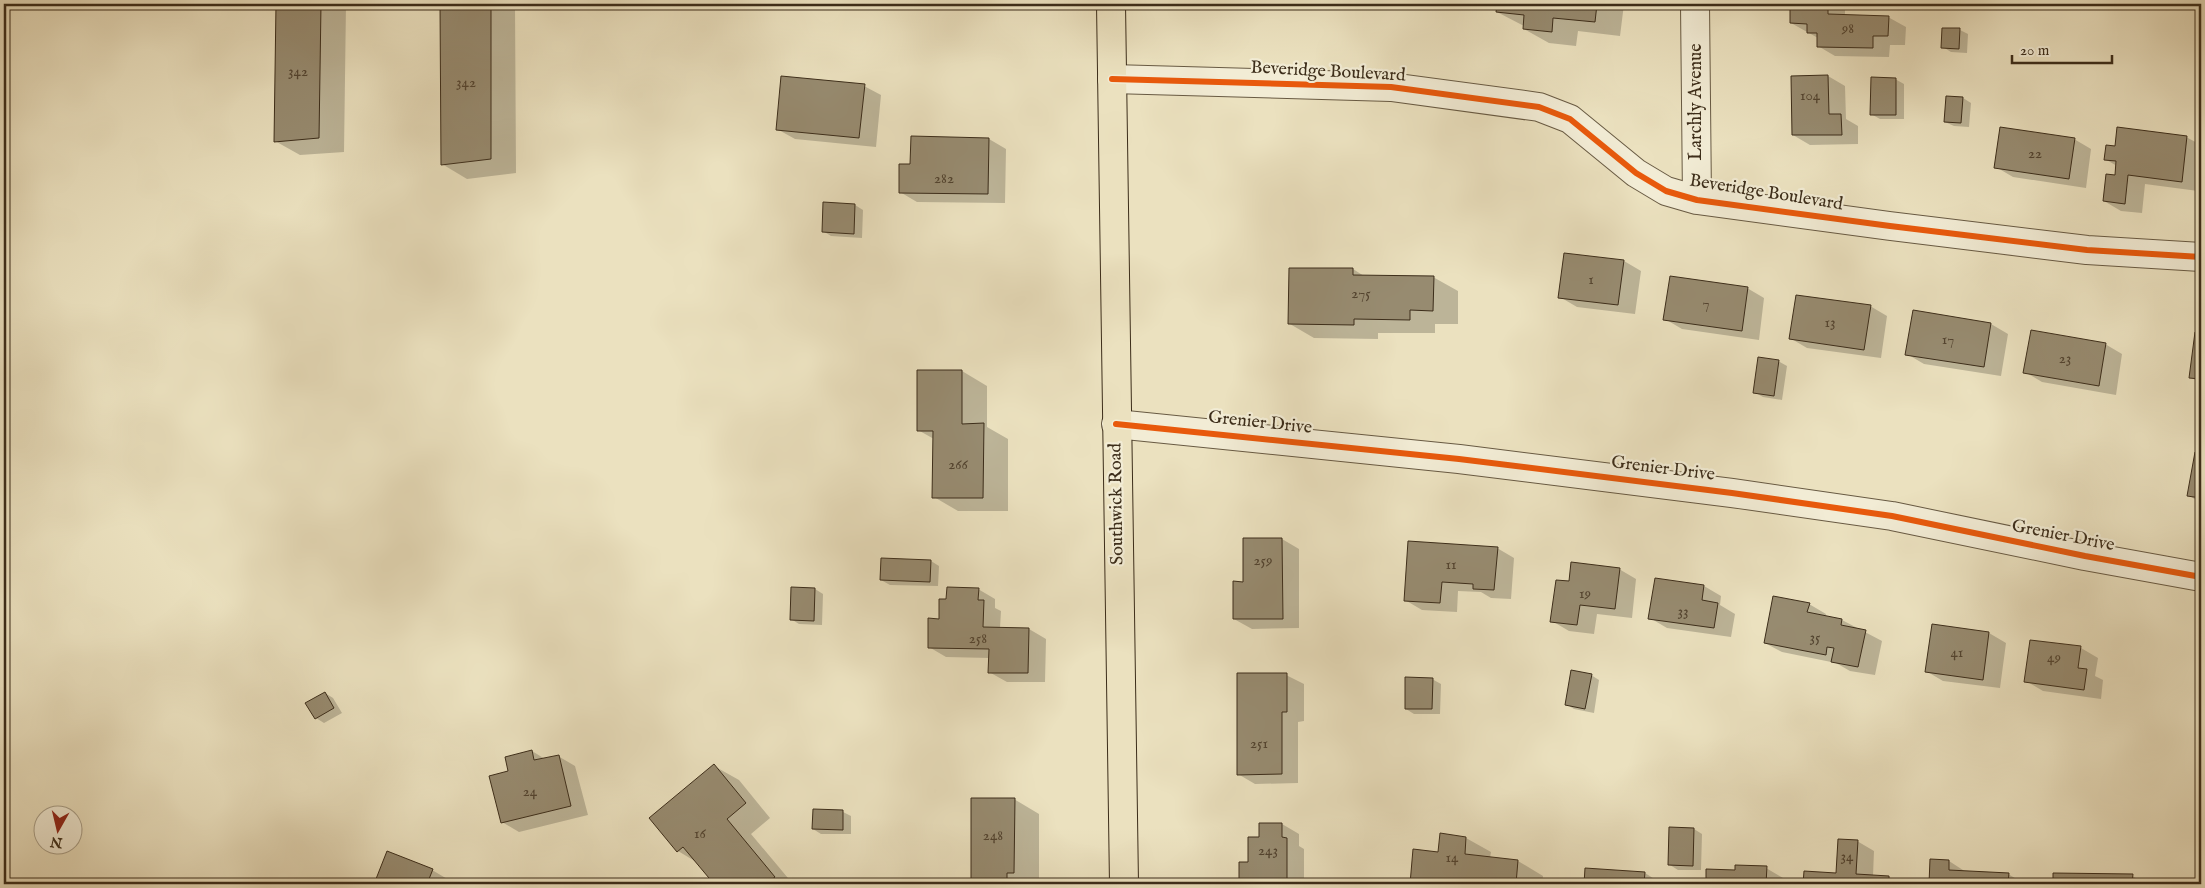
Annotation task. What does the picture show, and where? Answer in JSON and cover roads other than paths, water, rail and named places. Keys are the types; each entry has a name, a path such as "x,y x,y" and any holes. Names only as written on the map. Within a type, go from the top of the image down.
{"highway":[{"name":"Southwick Road","path":"1111,4 1124,884"}],"street":[{"name":"Larchly Avenue","path":"1695,4 1697,200"},
{"name":"Beveridge Boulevard","path":"1112,79 1391,88 1539,107 1570,119 1636,173 1666,191 1697,200 2087,250 2201,257"},
{"name":"Grenier Drive","path":"1116,424 1459,459 1732,493 1892,516 2085,556 2201,577"}]}
